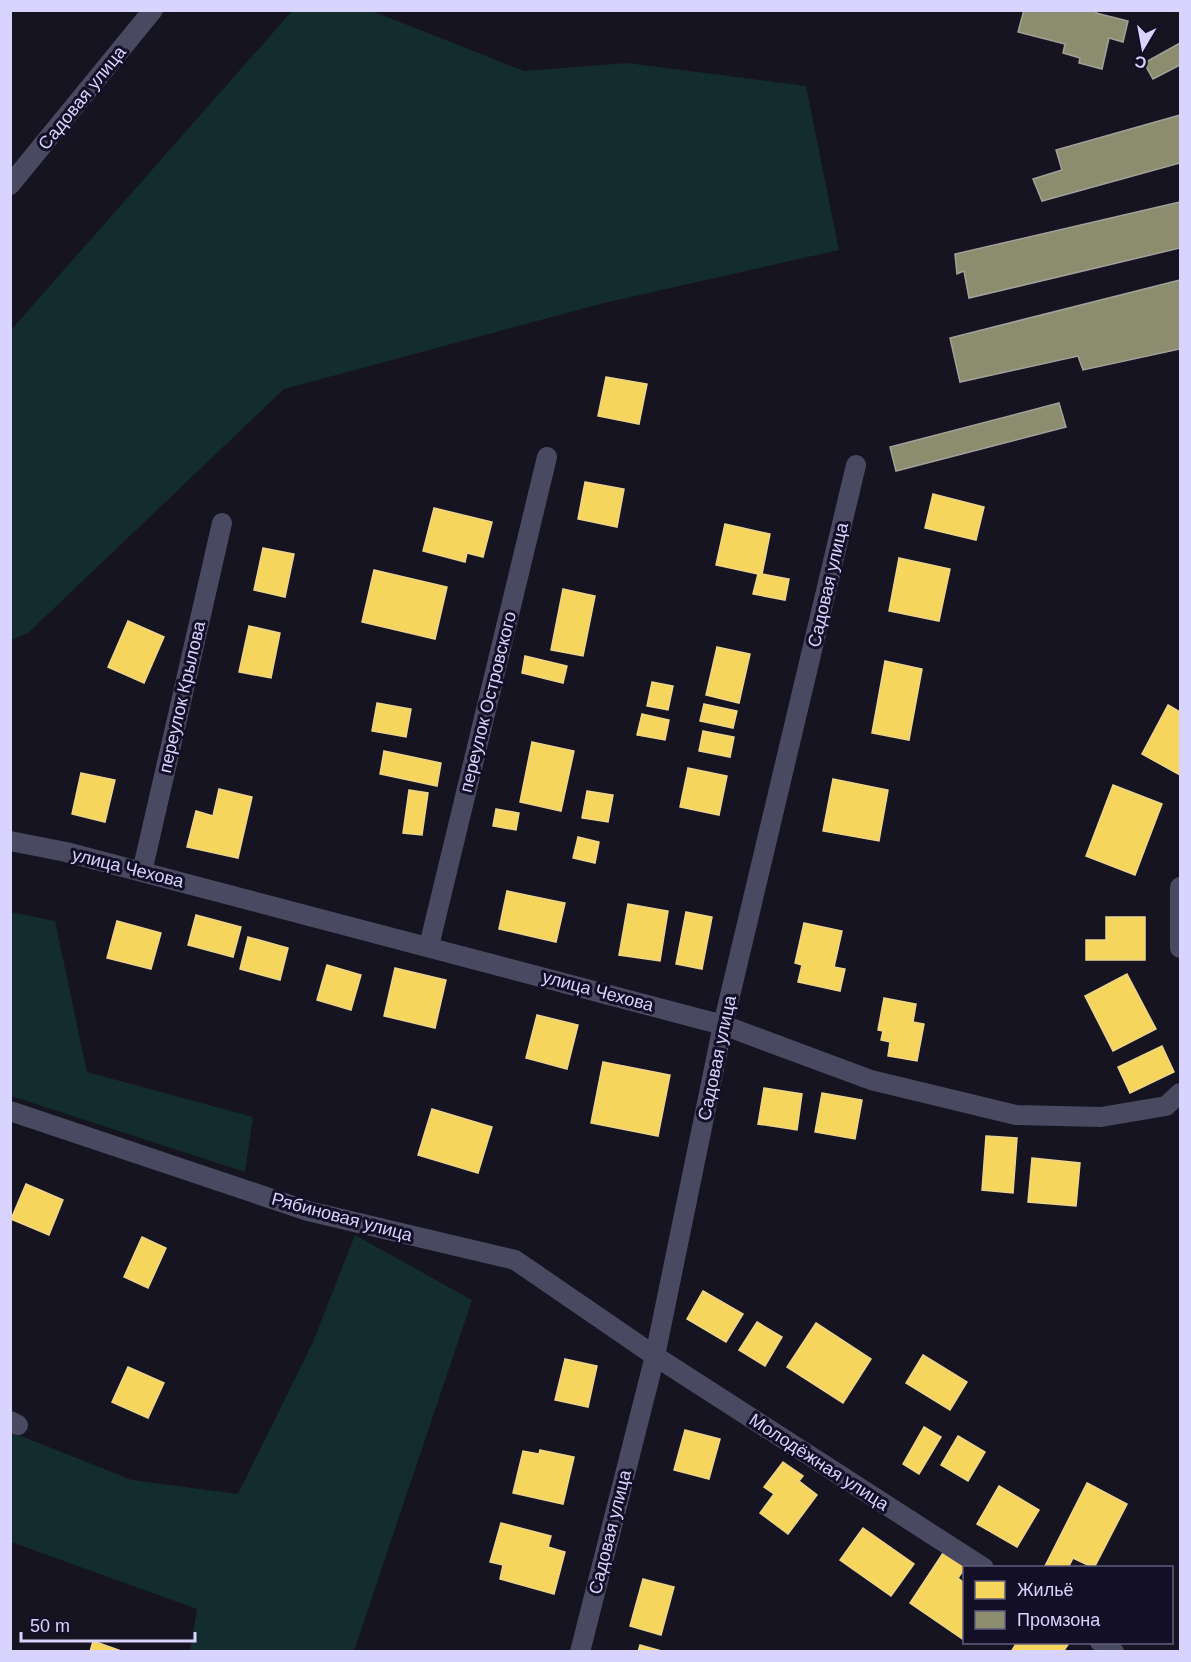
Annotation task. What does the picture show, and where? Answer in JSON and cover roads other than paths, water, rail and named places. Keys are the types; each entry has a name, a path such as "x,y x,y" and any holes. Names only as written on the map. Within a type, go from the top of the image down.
{"street":[{"name":"Садовая улица","path":"10,185 153,10"},
{"name":"переулок Островского","path":"429,946 547,457"},
{"name":"Садовая улица","path":"580,1652 655,1356 723,1025 856,465"},
{"name":"переулок Крылова","path":"142,872 222,523"},
{"name":"улица Чехова","path":"10,841 66,852 723,1025 871,1080 1016,1115 1101,1117 1166,1106 1180,1093"},
{"path":"1180,887 1180,948"},
{"name":"Рябиновая улица","path":"10,1111 308,1211 515,1260 655,1356"},
{"name":"Молодёжная улица","path":"655,1356 981,1566"}]}
